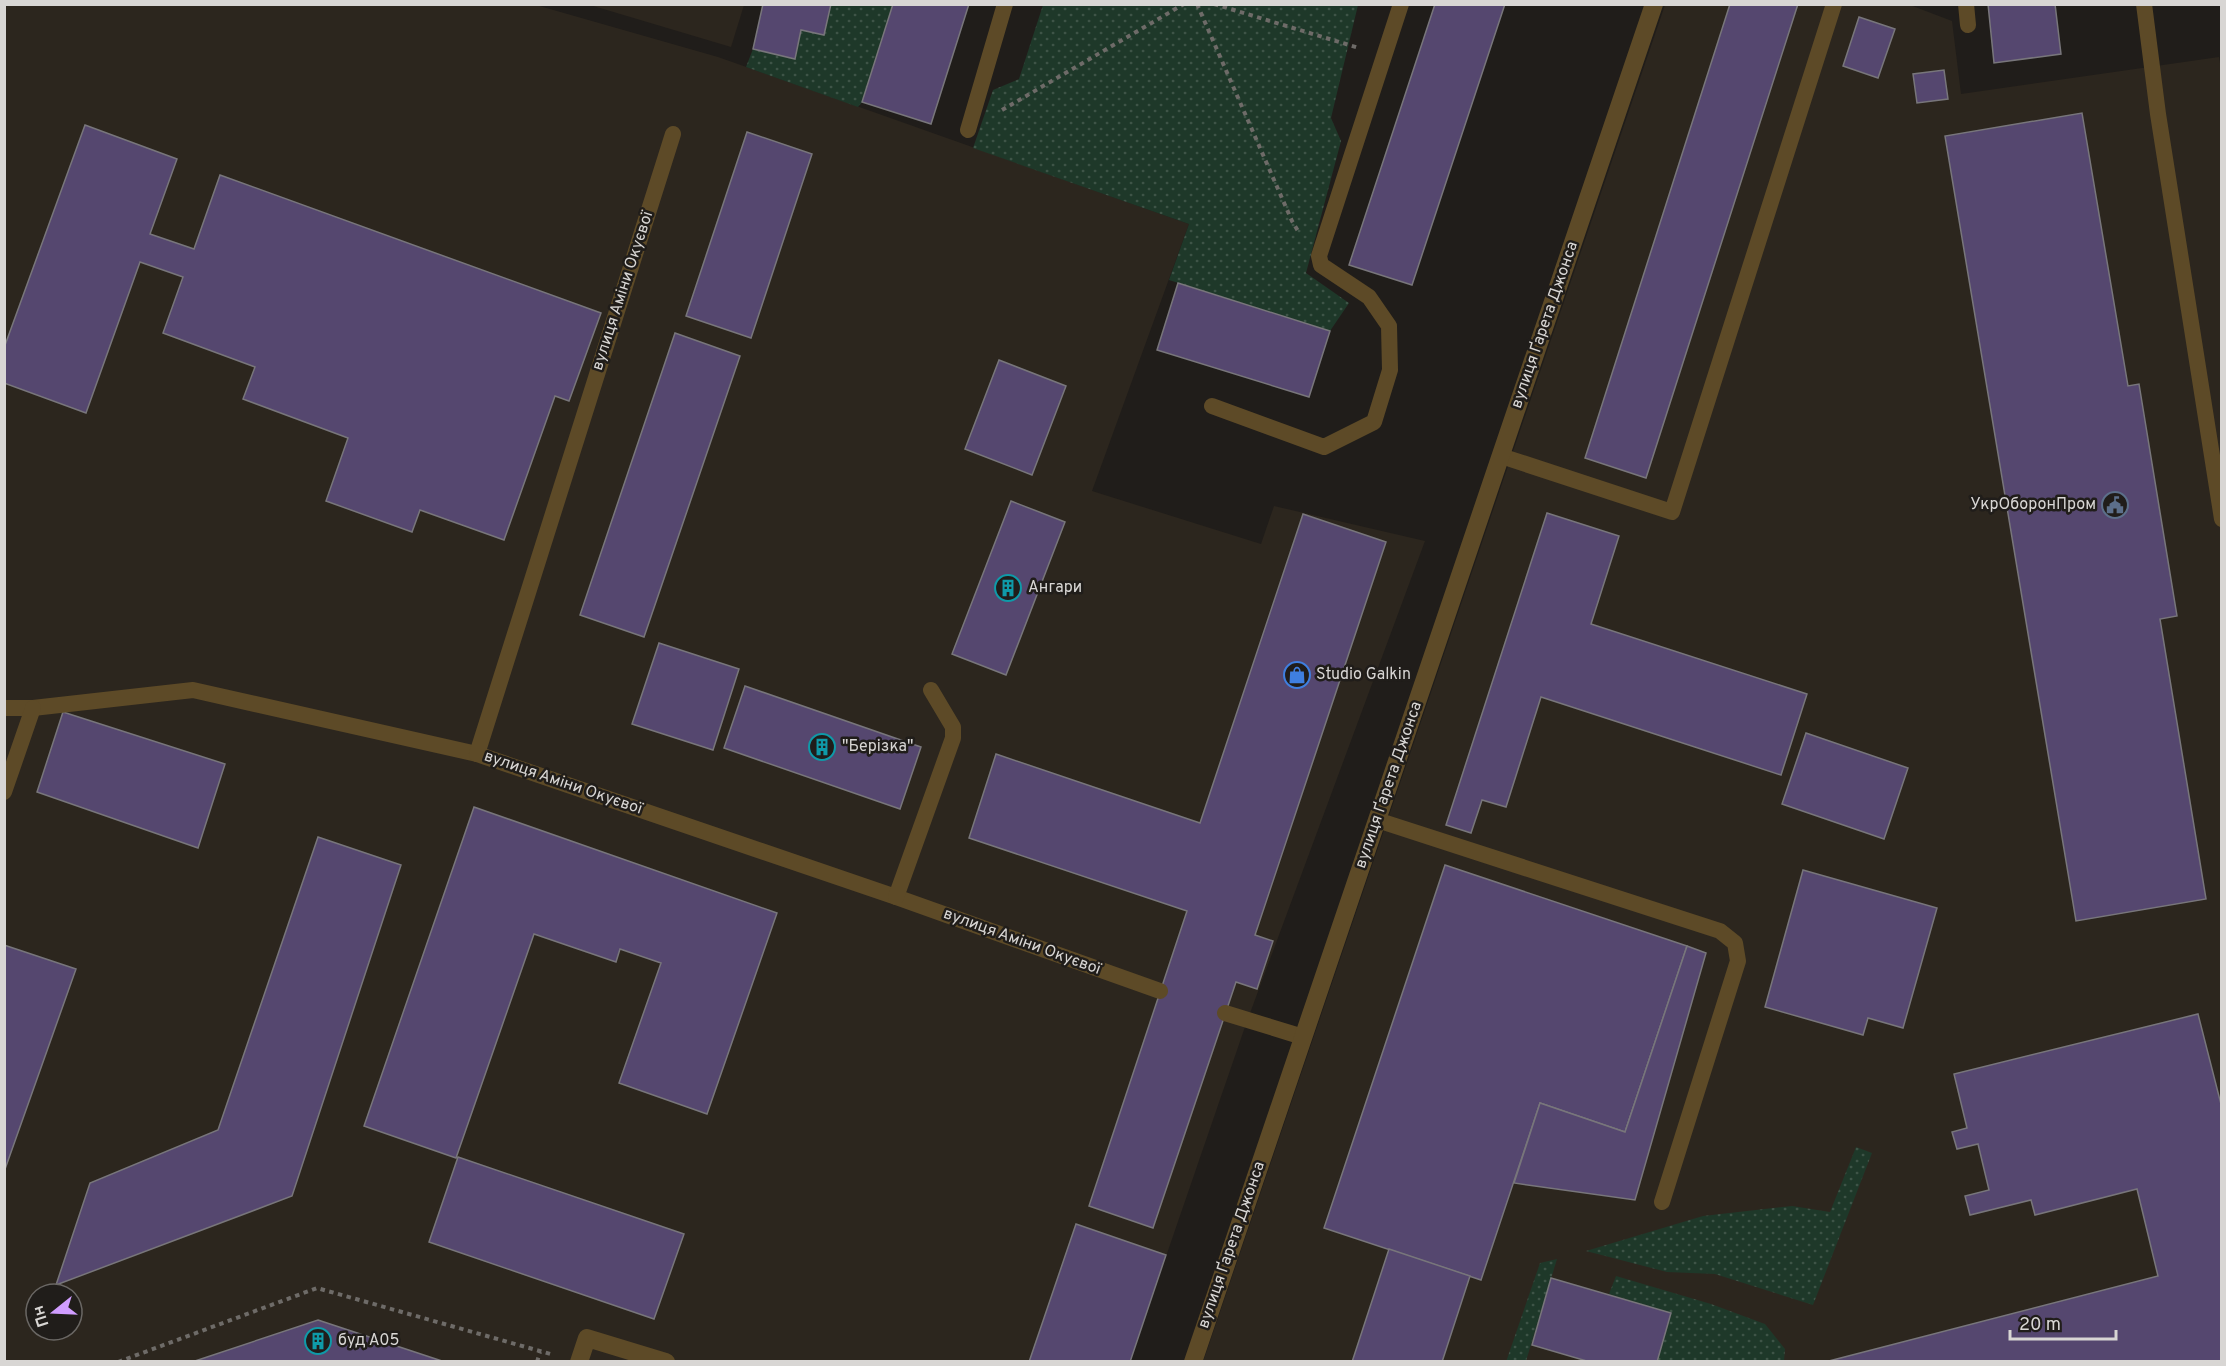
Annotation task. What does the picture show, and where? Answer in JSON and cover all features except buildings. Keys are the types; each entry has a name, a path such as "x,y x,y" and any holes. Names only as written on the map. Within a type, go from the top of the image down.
{"street":[{"name":"вулиця Ґарета Джонса","path":"1193,1362 1654,4"},
{"path":"579,1362 587,1338 666,1362"}],"lane":[{"path":"968,130 1005,4"},
{"path":"1212,406 1324,447 1374,422 1390,370 1389,326 1369,297 1321,265 1319,256 1401,4"},
{"path":"1501,456 1672,512 1834,4"},
{"path":"1966,4 1968,25"},
{"path":"2144,4 2158,114 2222,519"},
{"name":"вулиця Аміни Окуєвої","path":"673,134 477,754 896,897 1160,991"},
{"path":"4,708 33,708 193,690 477,754"},
{"path":"896,897 952,738 953,727 931,690"},
{"path":"4,792 33,708"},
{"path":"1377,820 1720,931 1735,943 1738,961 1662,1202"},
{"path":"1225,1012 1303,1037"}],"path":[{"path":"968,130 1184,4"},
{"path":"1197,4 1292,221 1321,265"},
{"path":"1214,4 1384,56"},
{"path":"118,1362 317,1288 540,1352 537,1362"}],"shaded area":[{"path":"5,5 536,5 718,57 1189,224 1092,491 1261,544 1274,506 1425,541 1246,1024 1130,1361 5,1362"},
{"path":"590,5 744,5 731,47"},
{"path":"1665,5 1910,5 1952,21 1961,94 2219,57 2222,75 2221,1361 1203,1362"}],"green space":[{"path":"763,5 893,5 862,102 858,107 746,67 753,49"},
{"path":"1043,5 1358,5 1331,118 1341,141 1306,273 1349,303 1330,331 1169,280 1189,224 973,148 993,90 1019,79"},
{"path":"1856,1147 1872,1153 1813,1305 1715,1274 1667,1272 1586,1251 1703,1216 1792,1206 1830,1212"},
{"path":"1557,1259 1526,1361 1506,1362 1540,1263"},
{"path":"1616,1276 1711,1304 1765,1324 1785,1349 1784,1361 1657,1361 1671,1313 1609,1294"}],"place":[{"name":"УкрОборонПром","path":"2115,505"},
{"name":"Ангари","path":"1008,588"},
{"name":"Studio Galkin","path":"1297,675"},
{"name":"\"Берізка\"","path":"822,747"},
{"name":"буд А05","path":"318,1341"}]}
